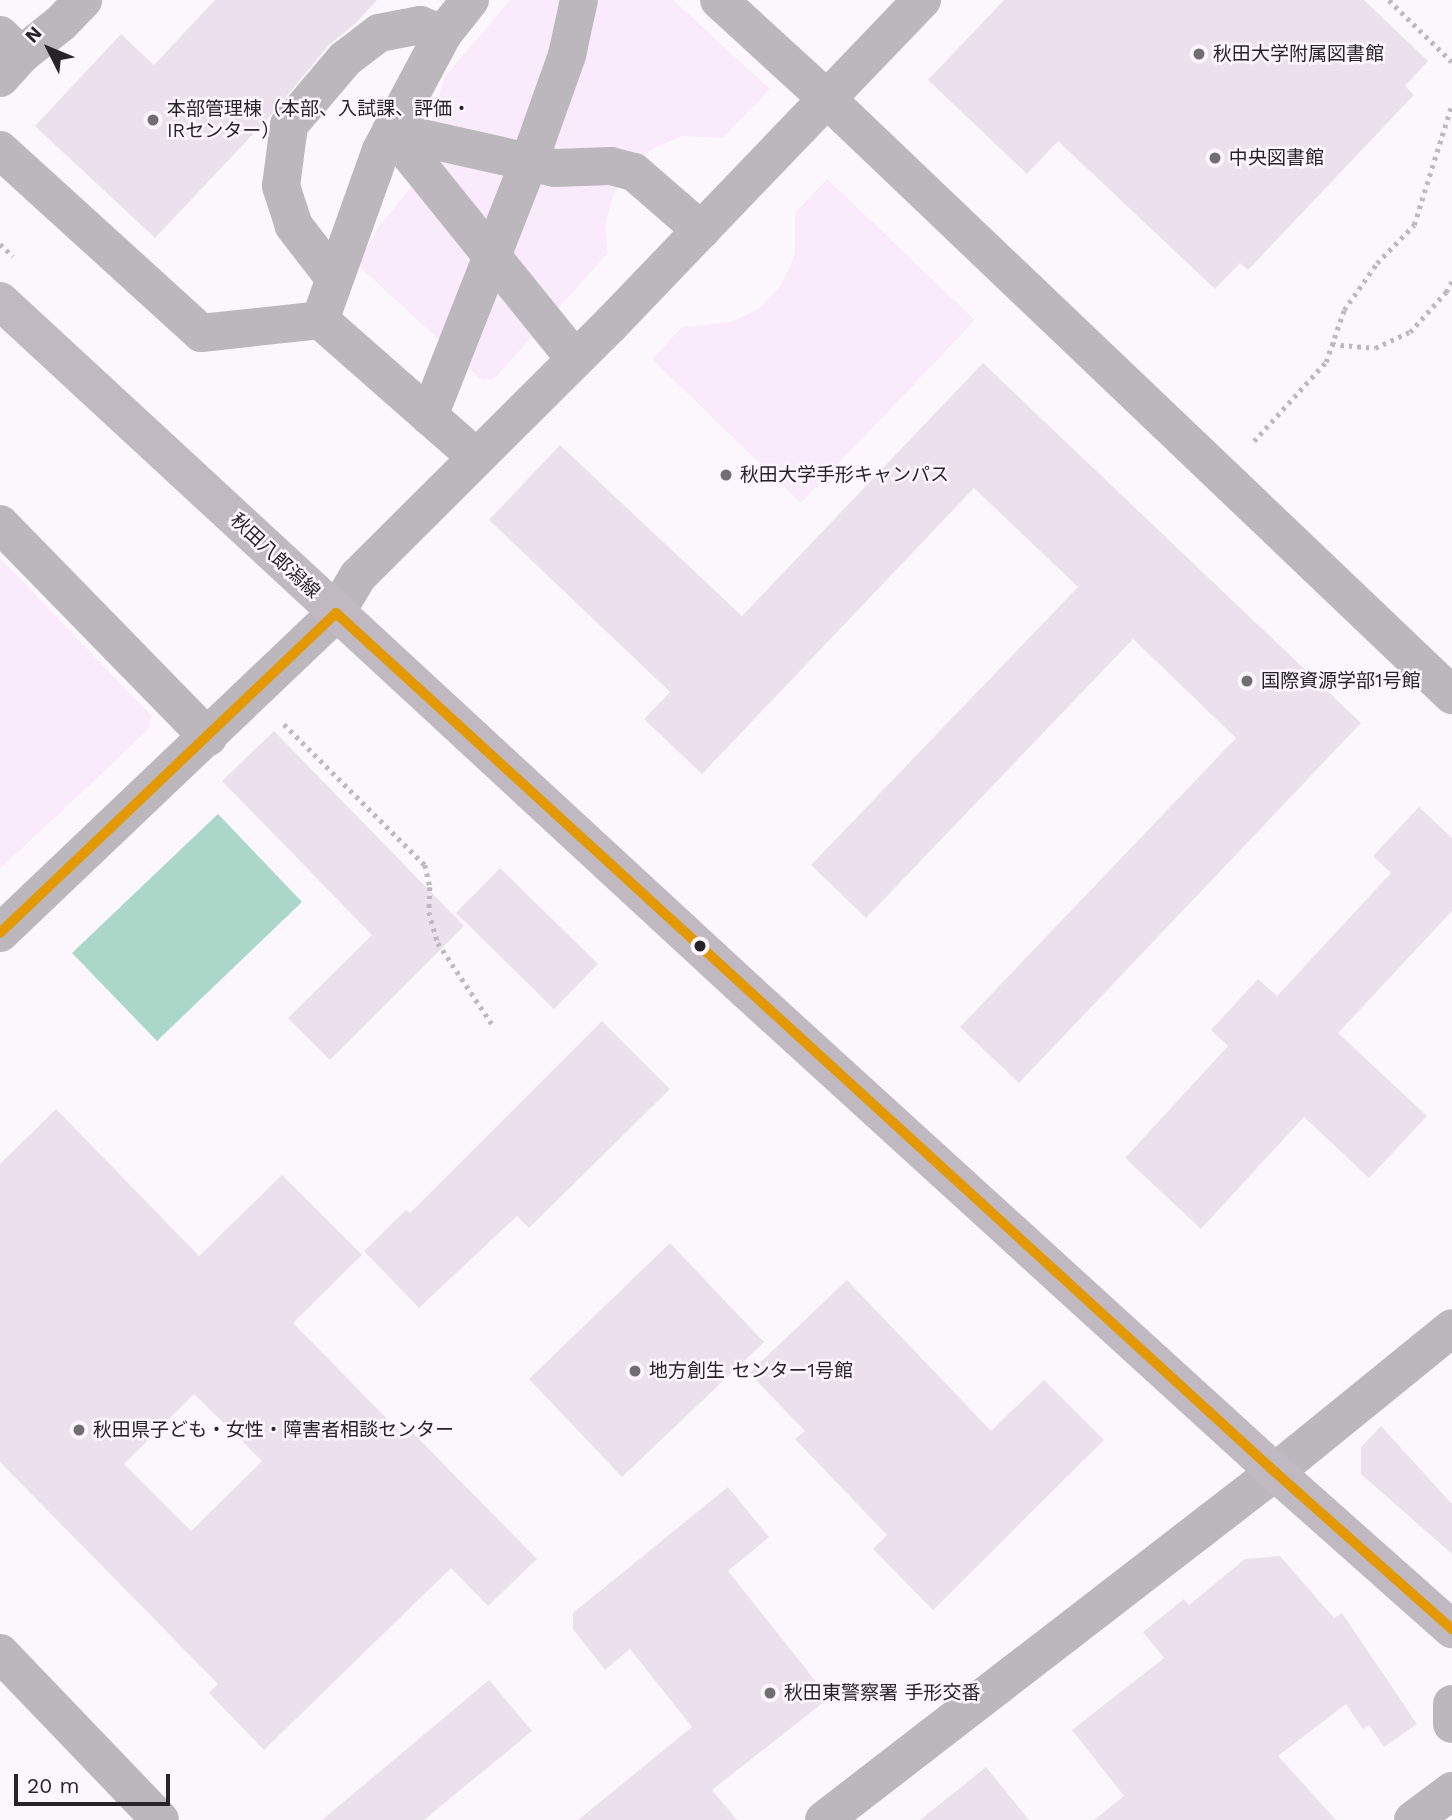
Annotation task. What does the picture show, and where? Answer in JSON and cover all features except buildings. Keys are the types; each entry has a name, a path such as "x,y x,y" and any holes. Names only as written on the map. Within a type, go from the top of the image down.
{"main road":[{"name":"秋田八郎潟線","path":"0,301 336,613 1275,1472 1452,1629"}],"street":[{"path":"7,56 61,23 83,0"},
{"path":"320,320 381,150 443,34 470,0"},
{"path":"429,416 568,55 579,0"},
{"path":"719,0 827,99 1452,695"},
{"path":"0,933 336,613 358,576 475,456 610,325 922,0"},
{"path":"334,278 294,226 281,186 289,125 345,59 379,33 420,25 443,34"},
{"path":"391,131 555,168 611,166 634,172 701,230"},
{"path":"391,131 576,359"},
{"path":"0,150 201,333 320,320 475,456"},
{"path":"0,524 208,737"},
{"path":"846,1813 1452,1328"},
{"path":"0,1653 146,1815"},
{"path":"1452,1704 1452,1724"},
{"path":"1413,1820 1452,1791"}],"path":[{"path":"1389,0 1452,62"},
{"path":"1223,476 1326,362 1344,310 1377,263 1414,225 1452,104"},
{"path":"1332,344 1375,348 1410,332 1446,292 1452,281"},
{"path":"253,694 425,865 430,887 429,912 438,943 492,1024"}],"shaded area":[{"path":"510,0 673,0 770,89 723,138 682,136 652,149 627,170 612,197 605,228 608,253 494,379 482,380 357,264 377,229 413,185 444,78"},
{"path":"827,179 975,320 801,503 652,359 682,327 732,322 760,308 782,284 795,254 795,213"},
{"path":"0,558 151,715 149,729 0,869"},
{"path":"218,814 302,902 157,1041 72,953"}],"transit line":[{"path":"0,933 336,613 1275,1472 1452,1629"}],"place":[{"name":"秋田大学附属図書館","path":"1199,54"},
{"name":"本部管理棟（本部、入試課、評価・ IRセンター）","path":"153,120"},
{"name":"中央図書館","path":"1215,158"},
{"name":"秋田大学手形キャンパス","path":"726,475"},
{"name":"国際資源学部1号館","path":"1247,681"},
{"name":"地方創生 センター1号館","path":"635,1371"},
{"name":"秋田県子ども・女性・障害者相談センター","path":"79,1430"},
{"name":"秋田東警察署 手形交番","path":"770,1693"}]}
